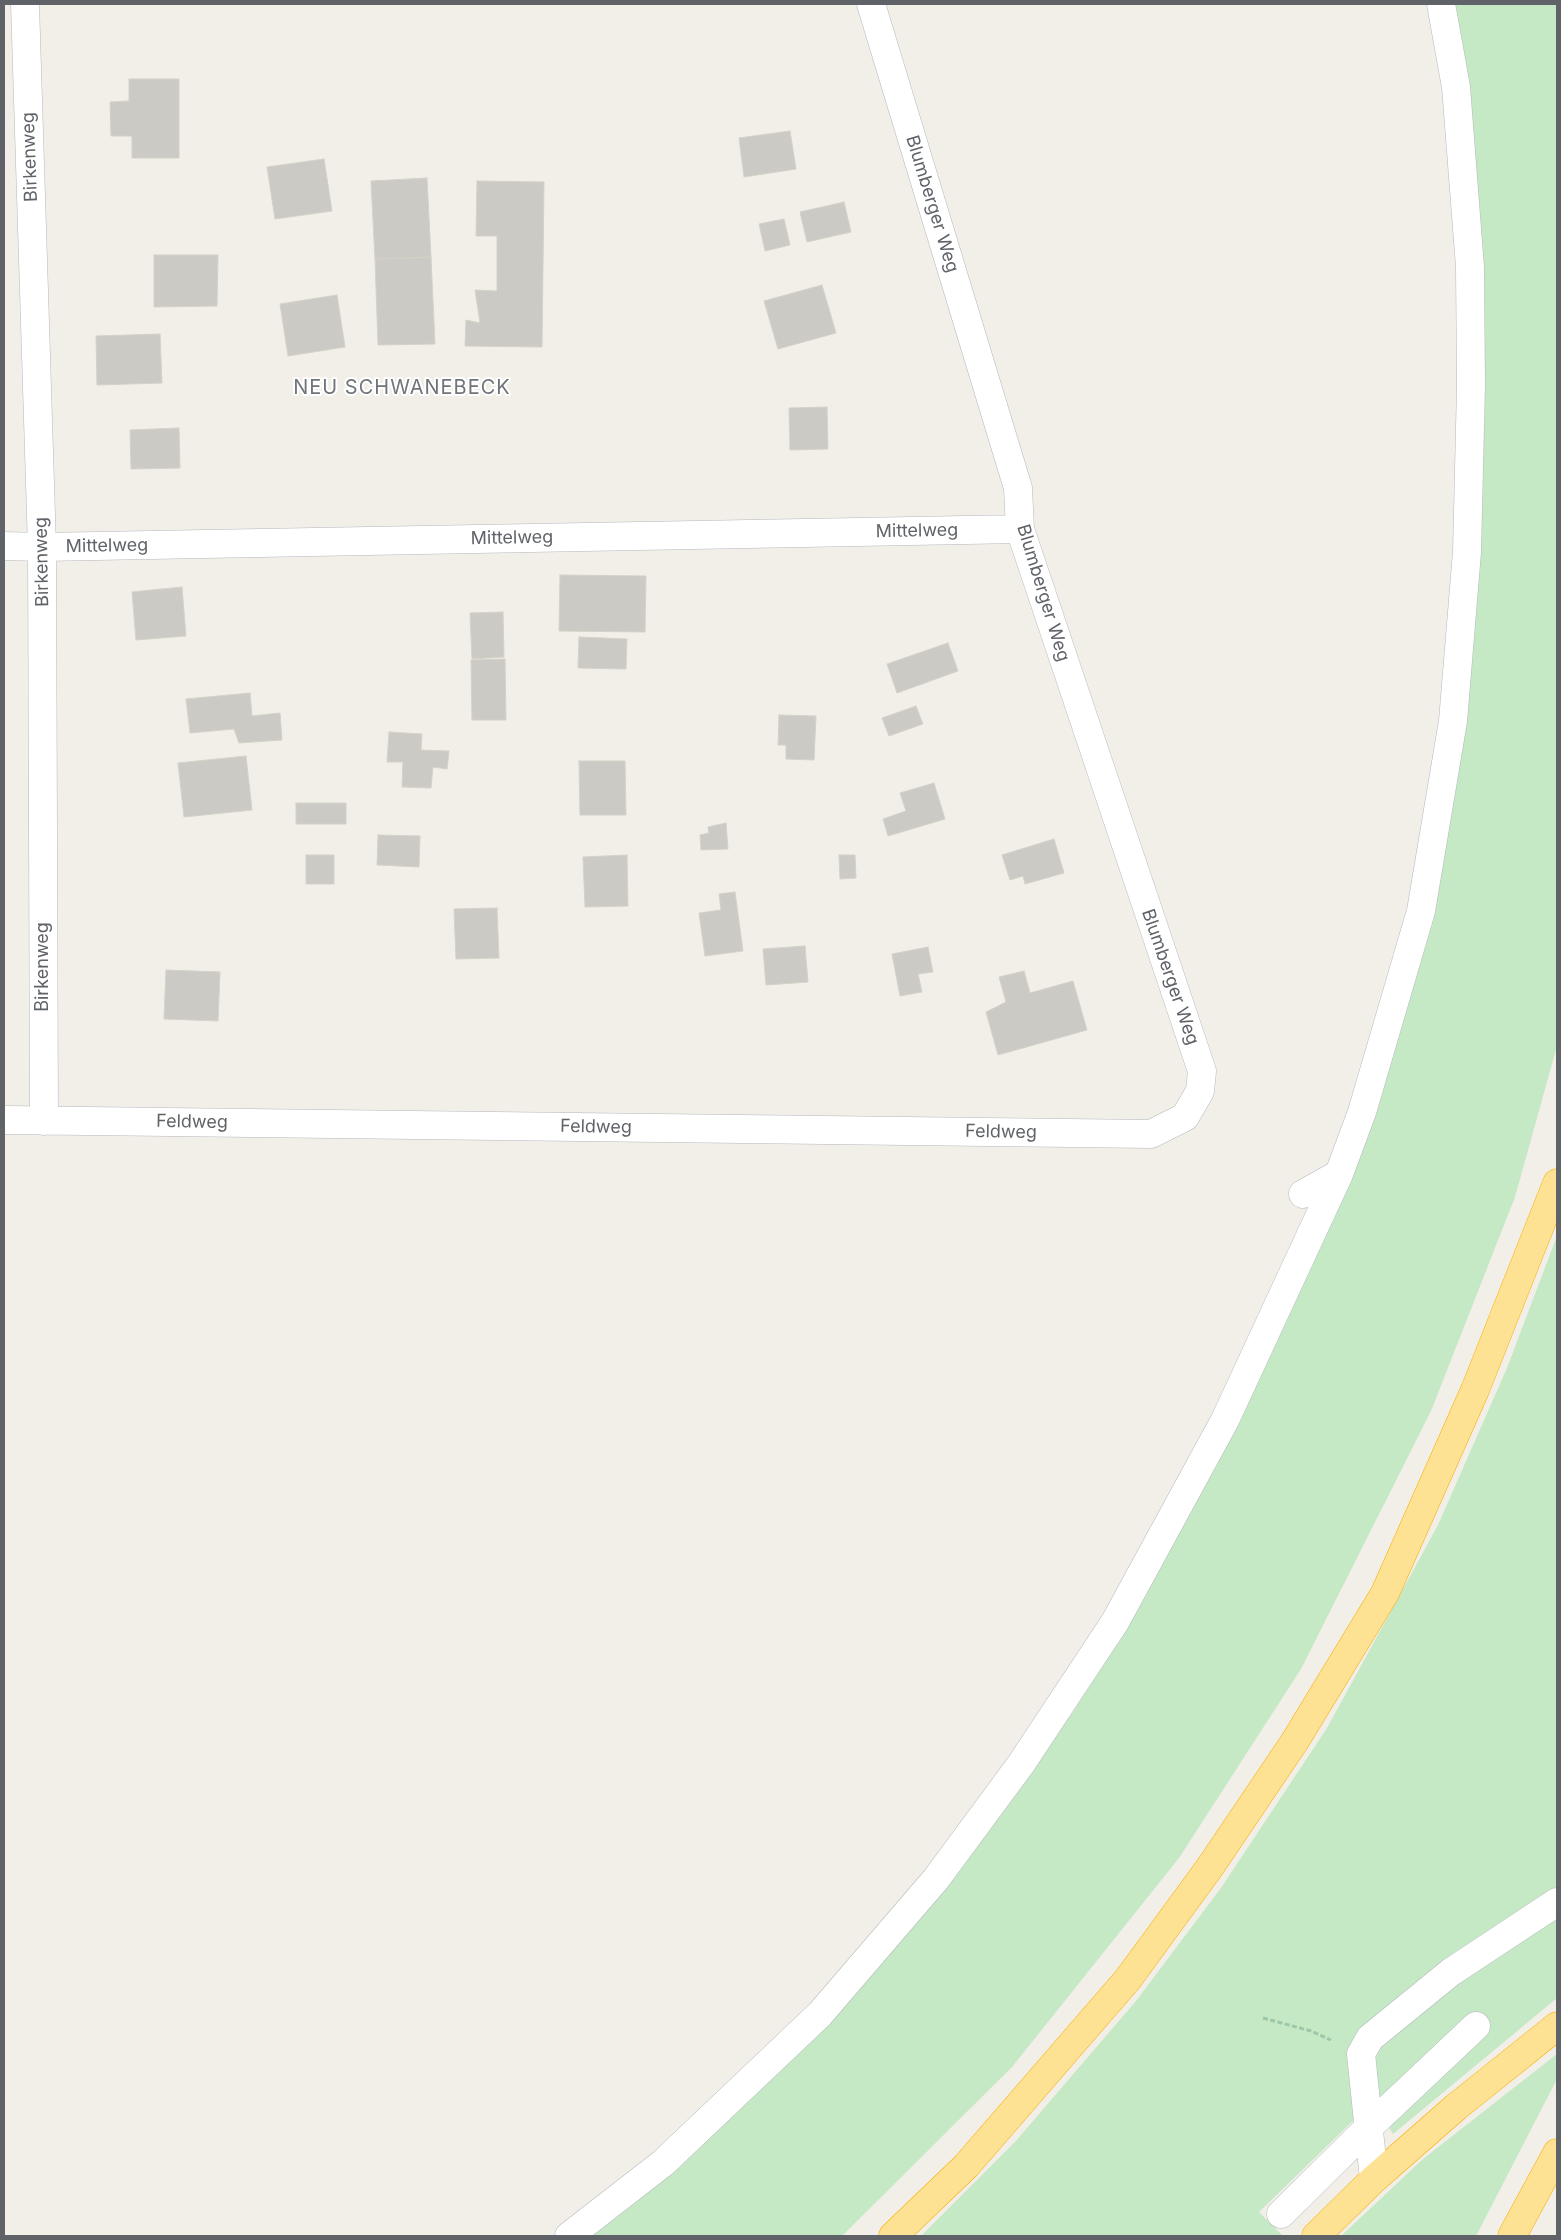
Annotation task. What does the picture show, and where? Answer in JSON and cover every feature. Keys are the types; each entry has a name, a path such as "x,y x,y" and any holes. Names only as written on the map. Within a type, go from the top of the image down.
{"highway":[{"path":"893,2236 966,2166 1128,1979 1210,1867 1295,1741 1385,1593 1475,1390 1557,1183"},
{"path":"1316,2236 1374,2179 1456,2107 1557,2026"},
{"path":"1512,2236 1557,2153"}],"street":[{"name":"Birkenweg","path":"26,4 42,547 44,1121"},
{"name":"Blumberger Weg","path":"866,4 1018,488 1020,529 1202,1071 1200,1090 1185,1117"},
{"path":"569,2236 663,2164 820,2014 936,1879 1021,1764 1115,1622 1225,1420 1339,1174 1362,1112 1420,911 1453,721 1467,552 1471,386 1470,267 1456,87 1441,4"},
{"name":"Mittelweg","path":"4,546 42,547 1020,529"},
{"name":"Feldweg","path":"4,1120 1151,1134 1185,1117"},
{"path":"1303,1194 1339,1174"},
{"path":"1374,2179 1370,2126 1361,2054 1370,2038 1451,1972 1557,1902"},
{"path":"1281,2214 1370,2126 1476,2026"}],"path":[{"path":"1263,2018 1311,2031 1361,2054"}],"green space":[{"path":"1443,4 1557,4 1557,1046 1515,1197 1431,1411 1301,1669 1179,1858 1012,2067 842,2236 590,2236 636,2201 805,2043 927,1906 1074,1711 1177,1529 1346,1181 1431,908 1479,552"},
{"path":"1557,1236 1557,1998 1393,2134 1386,2123 1489,2030 1477,2014 1362,2112 1259,2212 1283,2236 921,2236 1015,2142 1136,2001 1221,1888 1327,1728 1438,1525 1507,1368"},
{"path":"1557,2054 1557,2079 1476,2236 1341,2236 1423,2159"}],"building":[{"path":"129,79 179,79 179,158 132,158 132,136 111,136 110,102 129,101"},
{"path":"790,131 796,169 744,177 739,138"},
{"path":"324,159 332,211 275,219 267,167"},
{"path":"427,178 431,257 375,259 371,181"},
{"path":"477,181 544,182 542,347 465,346 466,320 480,323 475,290 497,291 497,236 476,236"},
{"path":"844,202 851,232 807,242 800,212"},
{"path":"784,219 790,245 765,251 759,224"},
{"path":"154,255 218,255 217,306 154,307"},
{"path":"431,257 435,344 378,345 375,259"},
{"path":"822,285 836,333 778,349 764,301"},
{"path":"337,295 345,347 288,356 280,304"},
{"path":"160,334 162,383 97,385 96,336"},
{"path":"827,407 828,449 790,450 789,408"},
{"path":"179,428 180,468 131,469 130,430"},
{"path":"560,575 646,576 645,632 559,631"},
{"path":"182,587 186,636 136,640 132,592"},
{"path":"503,612 504,657 472,659 470,613"},
{"path":"579,637 627,639 626,669 578,668"},
{"path":"948,643 958,671 897,693 887,664"},
{"path":"505,659 506,720 472,720 471,660"},
{"path":"250,693 252,716 280,713 282,740 239,743 234,729 190,733 186,699"},
{"path":"916,706 923,724 889,736 882,718"},
{"path":"779,715 816,716 814,760 786,759 786,745 778,745"},
{"path":"389,732 422,734 421,750 449,751 447,769 433,767 431,788 402,787 403,762 387,762"},
{"path":"246,756 252,810 184,817 178,763"},
{"path":"579,761 625,761 626,815 580,815"},
{"path":"934,783 945,819 888,836 883,819 906,811 900,793"},
{"path":"296,803 346,803 346,824 296,824"},
{"path":"726,823 728,849 701,850 700,835 709,833 708,827"},
{"path":"378,835 420,836 419,867 377,865"},
{"path":"1054,839 1064,873 1025,884 1023,876 1010,880 1002,855"},
{"path":"306,855 334,855 334,884 306,884"},
{"path":"627,855 628,906 585,907 583,857"},
{"path":"839,855 855,855 856,878 840,879"},
{"path":"735,892 743,951 705,956 699,913 721,910 719,894"},
{"path":"497,908 499,958 456,959 454,909"},
{"path":"805,946 808,982 766,985 763,949"},
{"path":"928,947 933,972 918,974 922,992 900,996 892,954"},
{"path":"166,970 220,972 218,1021 164,1019"},
{"path":"1024,971 1030,993 1073,981 1087,1030 998,1055 986,1012 1006,1002 999,977"}],"district":[{"name":"NEU SCHWANEBECK","path":"402,388"}]}
